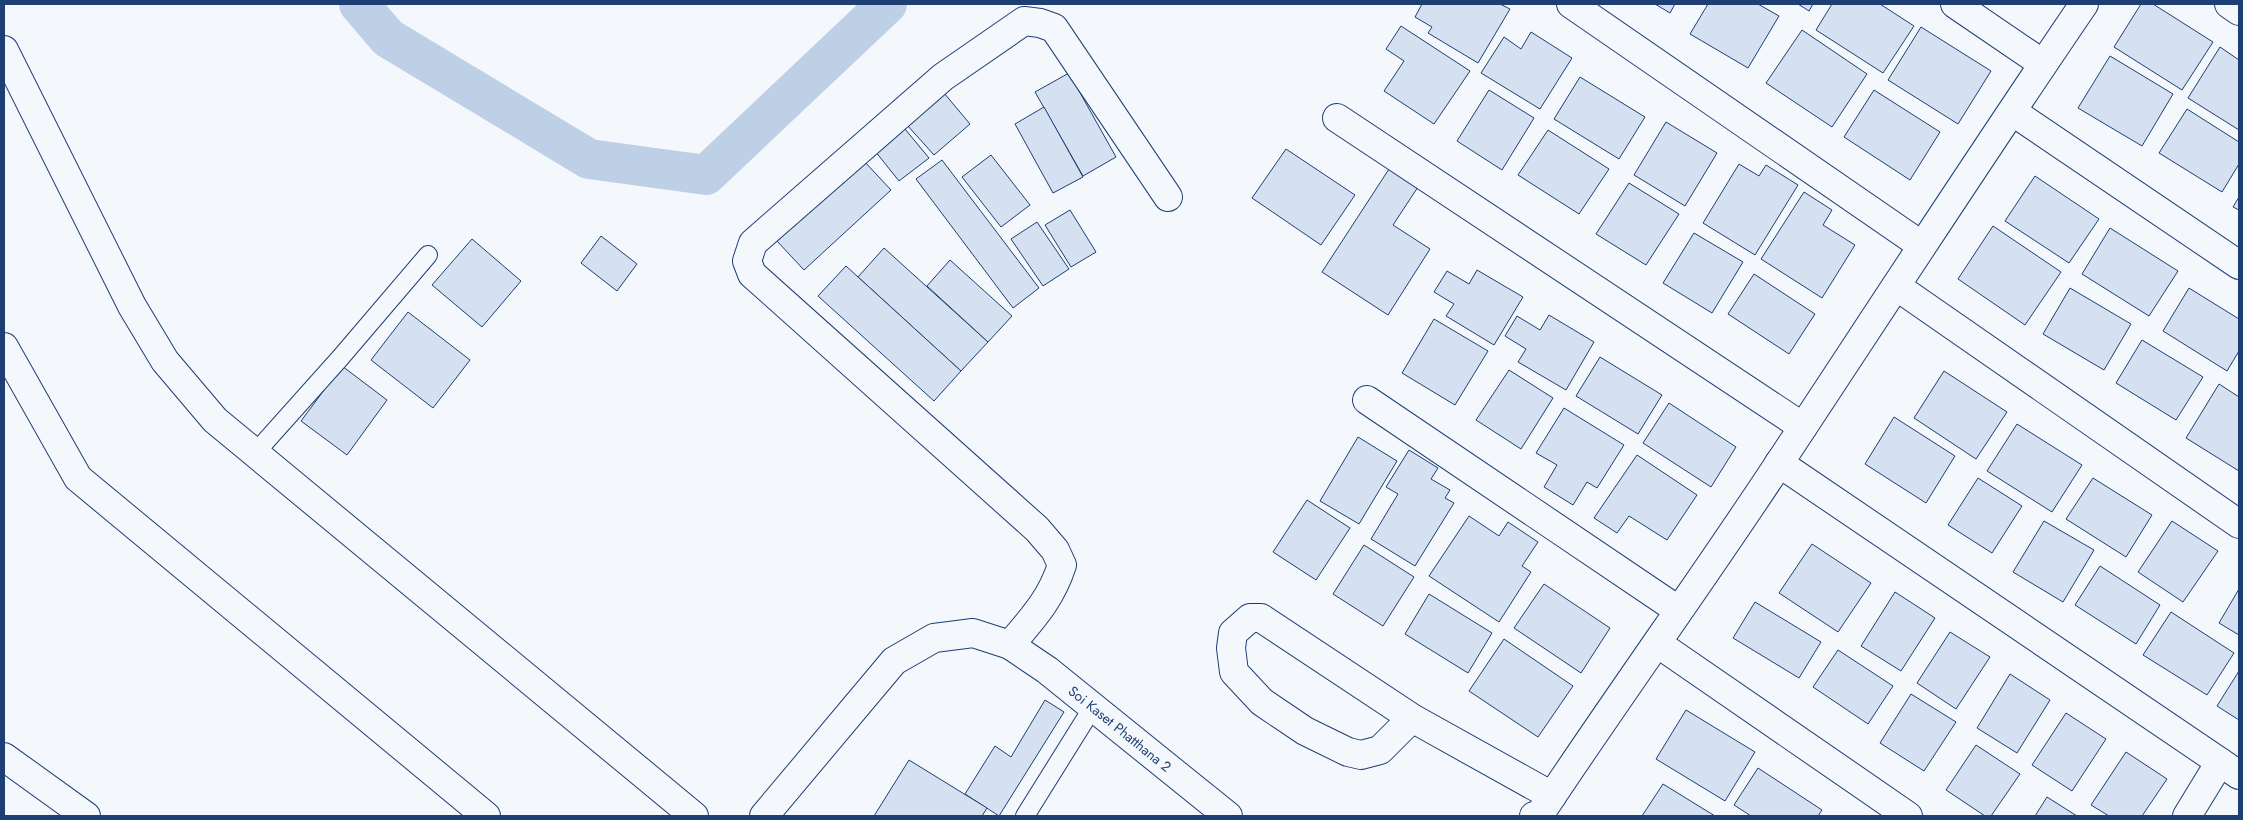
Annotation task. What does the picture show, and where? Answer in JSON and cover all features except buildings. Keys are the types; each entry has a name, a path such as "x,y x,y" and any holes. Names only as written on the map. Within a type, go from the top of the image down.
{"street":[{"path":"1572,4 1922,244"},
{"path":"1955,4 2043,64"},
{"path":"1412,718 1380,750 1361,755 1348,752 1305,731 1262,702 1234,672 1231,648 1233,633 1250,618 1261,618 1412,718 1544,812 2084,4"},
{"path":"2229,4 2239,11"},
{"path":"1010,645 1042,609 1055,587 1062,565 1055,550 1037,530 752,274 747,261 753,243 943,77 1024,21 1040,23 1054,28 1168,197"},
{"path":"4,50 132,306 165,361 215,420 694,816"},
{"path":"2013,112 2239,265"},
{"path":"1337,118 1803,427"},
{"path":"1896,286 2239,524"},
{"path":"4,347 78,478 486,816"},
{"path":"1367,400 1678,610"},
{"path":"1779,463 2230,769 2187,816"},
{"name":"Soi Kaset Phatthana 2","path":"764,816 894,661 934,638 973,633 1010,645 1047,670 1228,816"},
{"path":"1657,643 1908,816"},
{"path":"4,757 86,816"}],"lane":[{"path":"256,452 341,358 428,255"},
{"path":"1025,816 1093,707"}],"waterway":[{"path":"359,4 388,38 589,159 706,175 887,4"}]}
